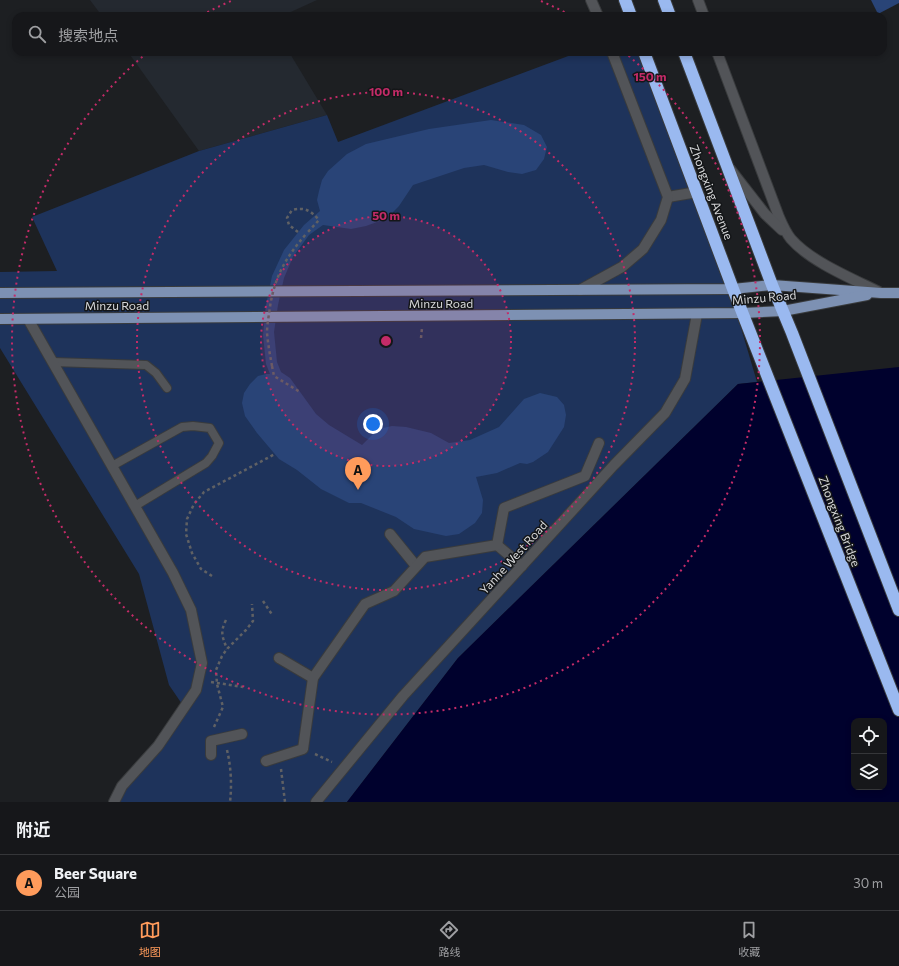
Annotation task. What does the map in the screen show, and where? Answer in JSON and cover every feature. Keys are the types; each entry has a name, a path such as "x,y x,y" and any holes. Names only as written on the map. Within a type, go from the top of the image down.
{"highway":[{"path":"625,0 630,12"},
{"path":"664,0 668,12"},
{"name":"Zhongxing Avenue","path":"646,56 733,289 755,342"},
{"name":"Zhongxing Avenue","path":"685,56 772,285 792,333"},
{"name":"Zhongxing Bridge","path":"792,333 899,610"},
{"name":"Zhongxing Bridge","path":"755,342 899,710"}],"main road":[{"name":"Minzu Road","path":"0,293 733,289 772,285 881,293"},
{"name":"Minzu Road","path":"0,319 743,313 783,311 881,293"},
{"path":"881,293 899,293"}],"street":[{"path":"591,0 596,12"},
{"path":"698,0 702,12"},
{"path":"580,290 622,266 643,248 661,220 668,197 614,56"},
{"path":"719,56 779,217 790,238"},
{"path":"725,162 765,214 810,256 881,293"},
{"path":"668,197 697,192"},
{"name":"Yanhe West Road","path":"316,802 403,696 614,465 665,413 685,379 697,314"},
{"path":"28,319 174,573 191,610 202,663 196,690 158,746 122,786 114,802"},
{"path":"497,545 504,508 585,476 599,443"},
{"path":"390,534 416,566"},
{"path":"266,761 303,750 313,678 365,604 394,590 425,557 497,545 522,566"},
{"path":"279,658 313,678"},
{"path":"211,755 211,741 242,734"}],"lane":[{"path":"53,362 146,365 156,373 167,388"},
{"path":"112,466 182,427 193,426 210,428 219,444 206,463 135,506"}],"path":[{"path":"298,232 289,225 287,218 292,210 300,208 307,210 319,220 295,246 281,268 275,283 270,304 267,332 274,376 300,392"},
{"path":"212,576 201,569 192,553 186,534 188,519 194,504 204,492 275,454"},
{"path":"263,601 273,616"},
{"path":"210,730 214,727 224,707 217,684 216,670 227,648 246,630 253,621 252,604"},
{"path":"226,620 222,628 222,635 227,648"},
{"path":"198,680 243,687"},
{"path":"224,738 230,765 230,802"},
{"path":"303,750 345,767"},
{"path":"279,757 285,802"}],"shaded area":[{"path":"90,0 317,0 291,12 99,12"},
{"path":"131,56 291,56 327,115 199,151"},
{"path":"568,56 646,56 715,240 757,382 738,384 458,658 347,802 114,802 122,786 182,704 169,685 139,574 0,348 0,272 57,271 32,217 199,151 327,115 338,142"},
{"path":"899,367 899,802 347,802 458,658 738,384"}],"building":[{"path":"871,0 899,0 899,3 882,12 877,12"},
{"path":"491,120 524,125 541,135 547,147 544,159 536,170 522,174 508,172 484,165 464,168 413,185 399,206 389,216 377,222 351,229 323,225 309,235 293,257 284,278 274,332 277,362 281,372 290,378 316,414 329,425 362,445 374,433 383,428 392,426 406,427 431,433 449,443 470,440 499,427 524,399 540,393 557,397 564,405 566,415 564,427 548,452 533,462 527,464 520,463 497,473 476,477 483,500 482,513 475,523 459,534 446,536 414,529 396,517 361,503 349,503 321,489 297,470 279,459 245,416 242,403 244,393 250,384 258,376 270,374 266,364 263,335 266,305 272,276 284,250 304,225 320,211 317,200 322,180 328,171 347,154 366,144 429,129"}],"place":[{"name":"Beer Square","path":"358,490"}]}
